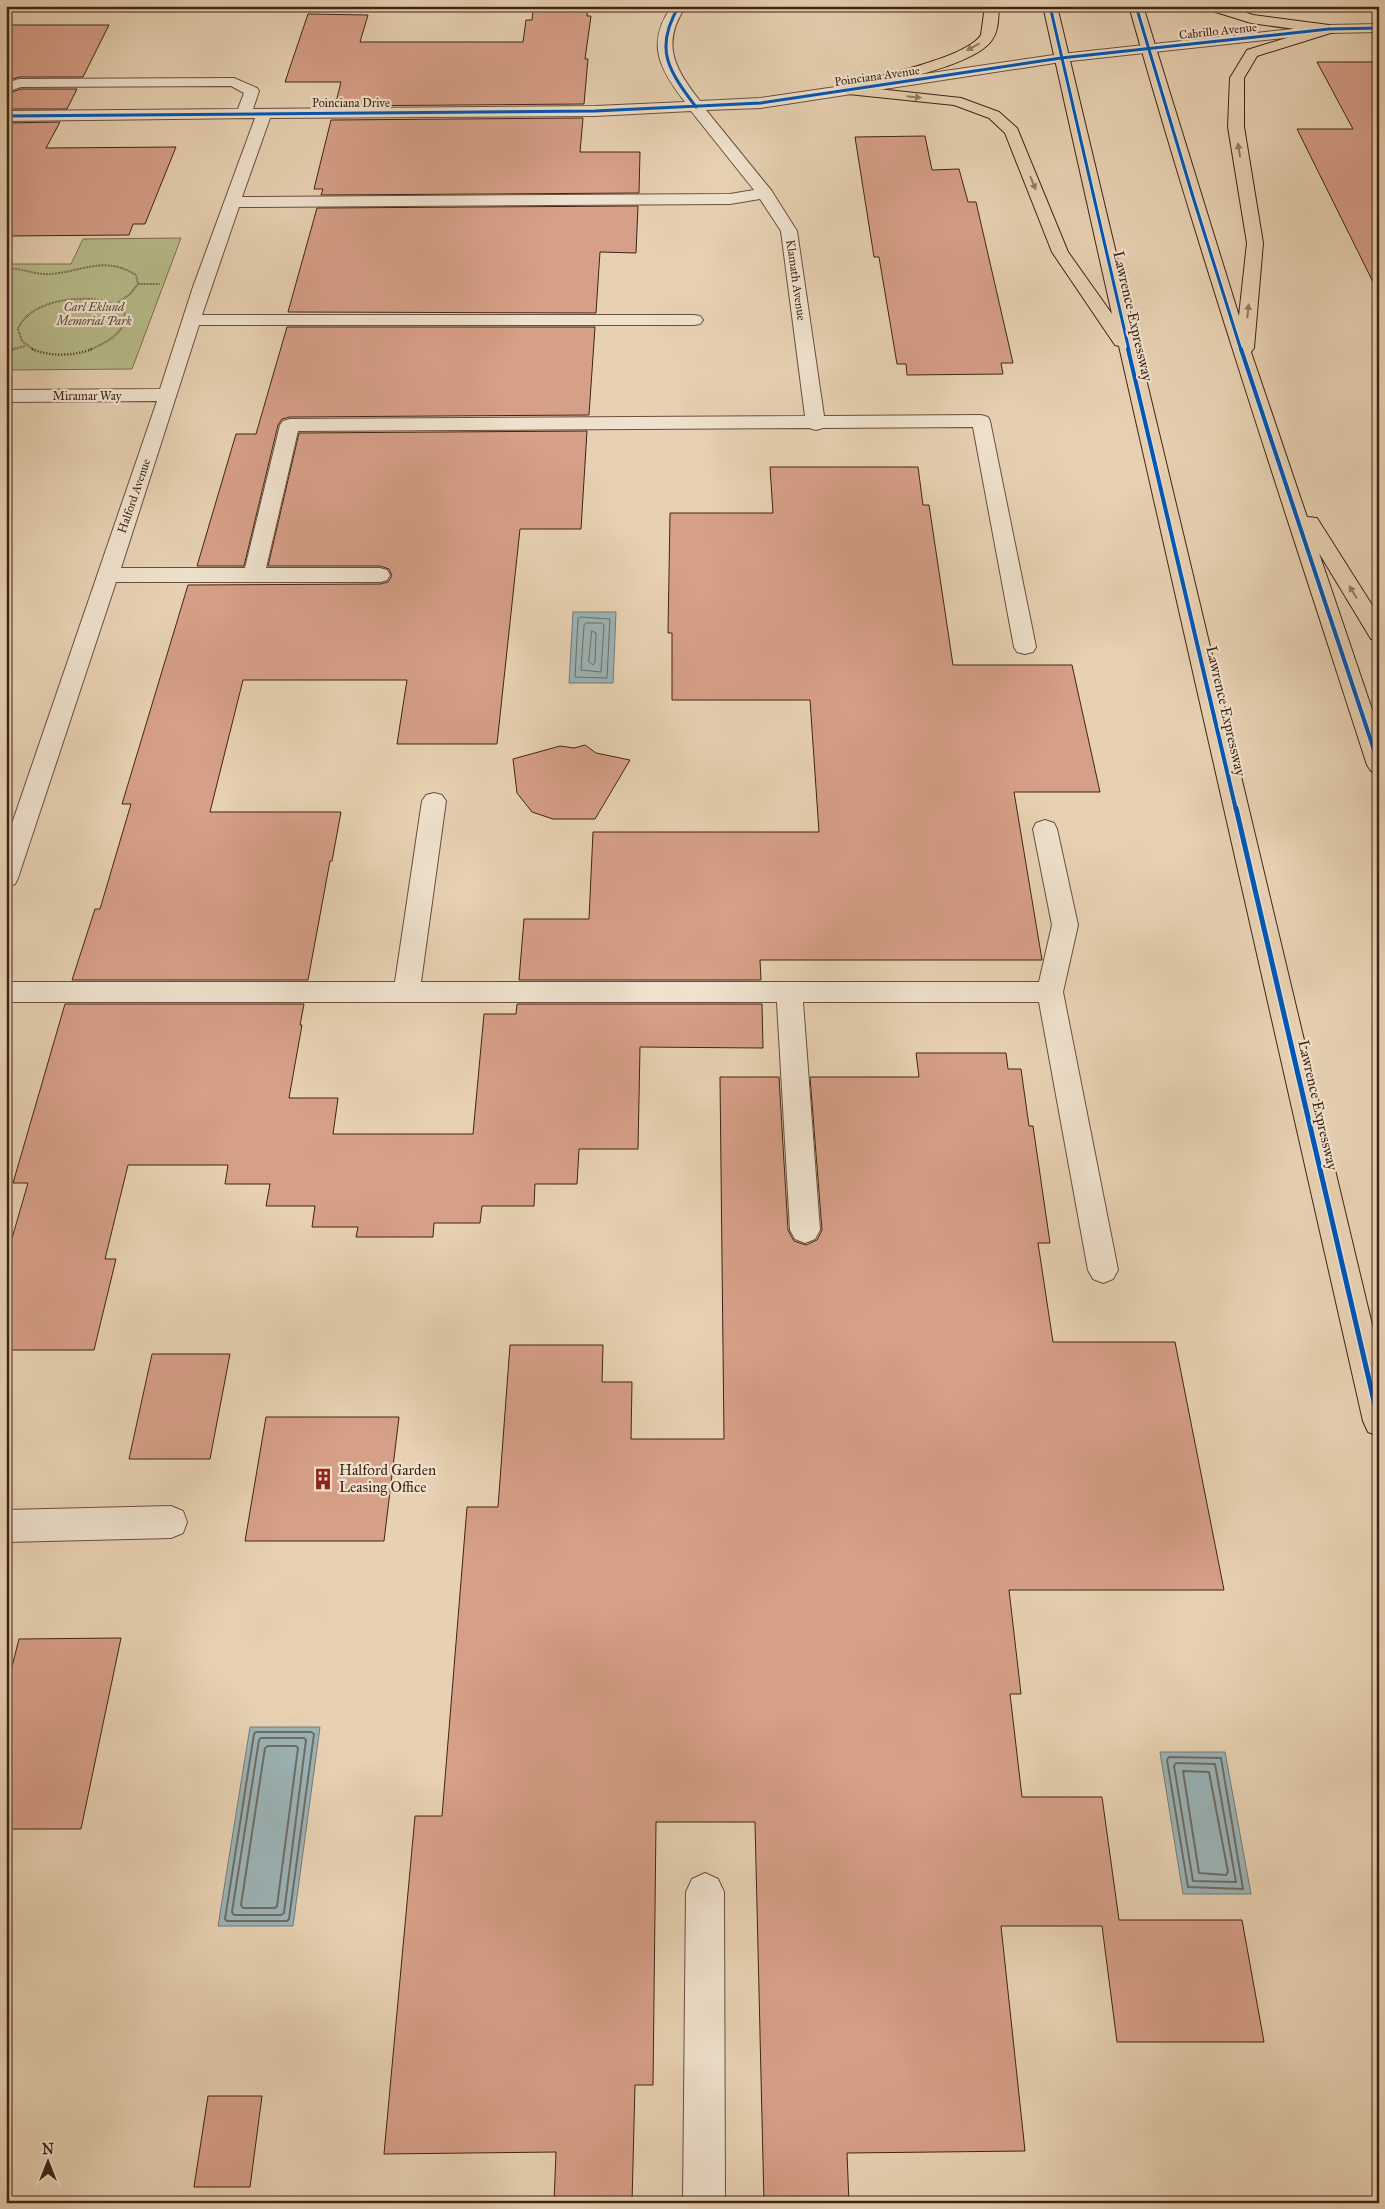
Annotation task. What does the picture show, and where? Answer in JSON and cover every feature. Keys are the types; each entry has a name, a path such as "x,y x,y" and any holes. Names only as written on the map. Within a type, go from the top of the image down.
{"highway":[{"path":"848,90 957,56 982,43 990,30 992,6"},
{"name":"Lawrence Expressway","path":"1050,6 1129,354 1379,1421"},
{"path":"1136,6 1244,359 1287,483 1379,765"},
{"path":"1212,6 1251,19 1329,29"},
{"path":"1244,359 1255,243 1236,127 1236,78 1252,53 1329,29"},
{"path":"848,90 956,101 994,114 1012,131 1060,252 1129,354"},
{"path":"1287,483 1379,634"}],"street":[{"name":"Klamath Avenue","path":"679,6 669,20 664,42 666,58 676,81 765,192 789,232 816,424"},
{"name":"Cabrillo Avenue","path":"1061,58 1329,29 1379,28"},
{"name":"Poinciana Avenue","path":"696,107 761,103 1061,58"},
{"name":"Halford Avenue","path":"6,88 19,83 234,82 252,91 254,114 232,202 202,287 6,878"},
{"name":"Poinciana Drive","path":"6,116 595,112 696,107"},
{"path":"232,202 730,199 765,192"},
{"path":"192,320 694,320"},
{"name":"Miramar Way","path":"6,396 167,396"},
{"path":"254,575 290,425 816,424 981,421 1025,647"},
{"path":"106,575 380,575"},
{"path":"407,992 434,800"},
{"path":"1045,829 1065,925 1050,992 1103,1270"},
{"path":"6,992 1050,992"},
{"path":"789,992 805,1230"},
{"path":"6,1526 171,1522"},
{"path":"704,2203 705,1892"}],"path":[{"path":"6,269 49,274 89,264 106,264 127,268 136,275 138,284"},
{"path":"138,284 166,284"},
{"path":"116,304 130,294 138,284"},
{"path":"82,298 99,299 116,304 127,316 126,325 121,334 111,342 95,349 81,353 49,354 26,346 19,338 18,330 23,320 40,308 64,300 82,298"},
{"path":"6,351 26,346"}],"green space":[{"name":"Carl Eklund Memorial Park","path":"181,238 132,369 6,370 6,264 71,264 83,239"}],"water":[{"path":"573,612 616,612 613,683 569,683"},
{"path":"250,1727 320,1727 293,1926 218,1926"},
{"path":"1160,1752 1225,1752 1251,1894 1183,1894"}],"building":[{"path":"536,8 588,8 587,16 591,16 585,59 588,59 584,104 335,106 341,82 285,82 308,14 368,15 360,42 523,42 526,20 532,20 533,10"},
{"path":"6,25 109,25 83,77 19,77 6,81"},
{"path":"1317,62 1379,62 1379,294 1297,129 1353,129"},
{"path":"21,89 77,89 67,109 6,109 6,94"},
{"path":"583,118 580,152 640,152 639,193 321,195 323,189 314,189 331,120"},
{"path":"60,122 46,148 176,147 145,224 133,224 129,235 6,236 6,123"},
{"path":"925,136 932,170 959,169 968,202 976,202 1013,363 1001,363 1003,374 907,375 906,364 897,364 879,257 874,257 855,137"},
{"path":"638,206 636,253 600,252 596,313 288,312 317,208"},
{"path":"287,327 595,327 589,415 290,417 282,419 278,425 244,566 197,566 236,434 256,434"},
{"path":"587,431 581,529 520,529 497,744 397,744 407,680 243,680 210,812 341,812 308,980 72,980 95,909 100,909 131,804 122,804 188,585 380,584 388,582 392,576 389,569 380,566 268,566 299,433"},
{"path":"770,467 918,467 923,505 929,505 953,665 1072,665 1100,792 1014,792 1042,960 760,960 761,980 519,980 524,919 589,919 593,832 819,832 810,700 672,700 672,633 668,633 670,513 773,513"},
{"path":"585,745 596,753 630,760 595,819 553,819 532,812 517,793 513,759 560,746 574,748"},
{"path":"65,1004 304,1004 289,1098 338,1098 333,1134 473,1134 484,1014 516,1014 517,1004 762,1004 763,1048 640,1047 638,1149 579,1149 577,1184 535,1184 534,1206 482,1206 480,1223 434,1223 433,1237 356,1237 358,1227 312,1227 315,1206 266,1206 270,1184 225,1184 228,1165 128,1165 105,1259 116,1259 94,1350 6,1350 6,1259 28,1183 13,1183"},
{"path":"916,1053 1006,1053 1008,1069 1021,1069 1029,1126 1033,1126 1050,1243 1038,1243 1053,1342 1175,1342 1224,1590 1009,1590 1021,1694 1010,1694 1022,1797 1102,1797 1119,1920 1242,1920 1264,2042 1117,2042 1102,1926 1001,1926 1025,2151 847,2153 849,2203 764,2203 755,1822 656,1822 653,2085 635,2085 632,2203 554,2203 556,2152 384,2154 415,1816 442,1816 467,1507 498,1507 510,1345 603,1345 602,1382 632,1382 631,1439 724,1439 720,1077 779,1077 788,1230 794,1241 806,1245 817,1240 822,1230 810,1077 919,1077"},
{"path":"152,1354 230,1354 210,1459 129,1459"},
{"name":"Halford Garden Leasing Office","path":"266,1417 399,1417 384,1541 245,1541"},
{"path":"121,1638 81,1829 6,1829 6,1690 19,1639"},
{"path":"208,2096 262,2096 250,2187 194,2187"}],"cycle path":[{"path":"679,6 670,20 666,34 667,59 679,83 696,107"},
{"path":"1050,6 1379,1421"},
{"path":"1136,6 1223,292 1379,765"},
{"path":"6,116 595,111 761,103 1061,58 1329,29 1379,28"}],"place":[{"name":"Halford Garden Leasing Office","path":"323,1479"}]}
